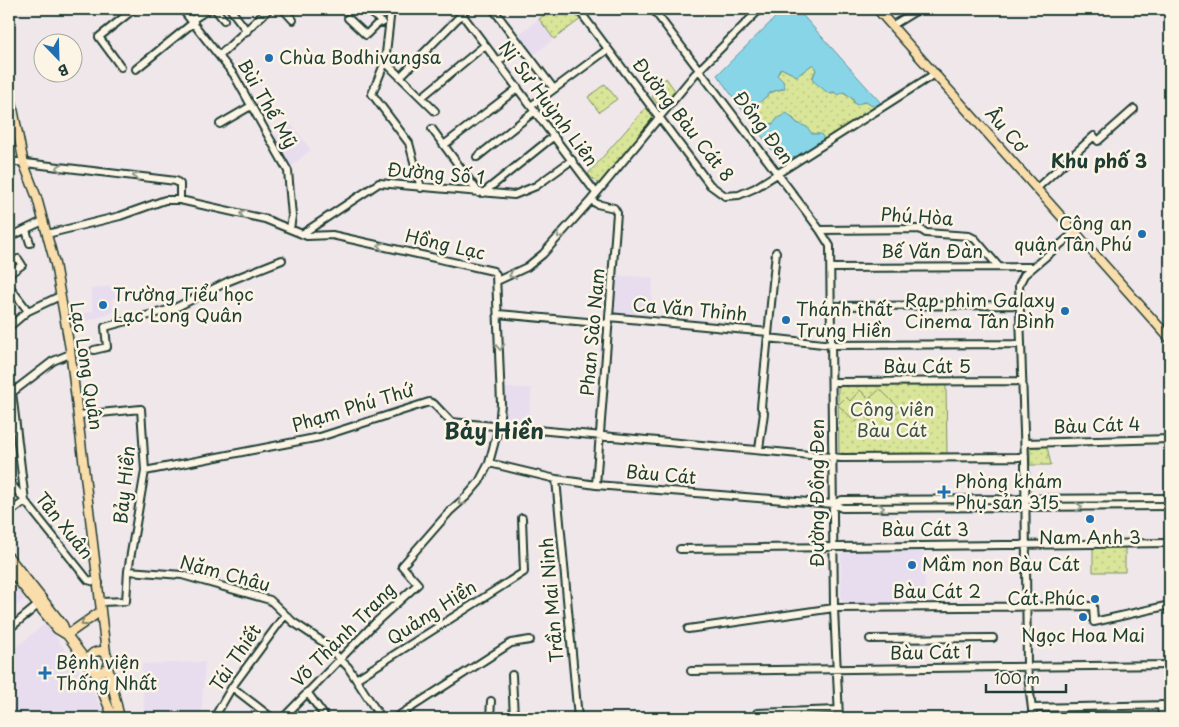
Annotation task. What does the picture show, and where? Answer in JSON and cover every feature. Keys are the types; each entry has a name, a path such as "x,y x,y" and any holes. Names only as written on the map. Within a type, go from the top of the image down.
{"main road":[{"name":"Âu Cơ","path":"878,9 936,72 1170,339"},
{"name":"Lạc Long Quân","path":"9,88 24,164 47,234 70,354 79,415 106,653"},
{"path":"9,557 63,625 67,635 94,671 113,718"},
{"path":"9,569 57,629 67,635"},
{"path":"67,635 101,611"},
{"path":"88,664 89,656 93,652 101,651 106,653 120,718"},
{"path":"94,671 100,672 108,667"}],"street":[{"path":"121,67 99,37 134,9"},
{"name":"Bùi Thế Mỹ","path":"182,9 220,55 239,83 288,171 292,216 290,229"},
{"path":"136,69 209,9"},
{"path":"215,9 224,20"},
{"path":"220,55 269,9"},
{"path":"283,9 293,20"},
{"path":"374,9 371,12 389,29"},
{"path":"391,9 385,62 372,94 409,144 421,188"},
{"path":"493,9 554,89"},
{"name":"Đường Bàu Cát 8","path":"578,9 712,187 722,195 732,196 745,193 778,174 936,72"},
{"name":"Hồng Lạc","path":"180,200 266,219 310,236 341,237 493,271 496,274 497,281 520,271 535,261 591,200 700,69 760,9"},
{"path":"893,25 918,9"},
{"path":"231,10 247,31"},
{"path":"401,76 462,10"},
{"name":"Ni Sư Huỳnh Liên","path":"462,10 485,45 596,193"},
{"name":"Đồng Đen","path":"655,10 820,230 830,246 832,268"},
{"path":"348,18 366,35 380,21"},
{"path":"498,62 520,44"},
{"path":"422,97 485,45"},
{"path":"477,157 554,89 608,49"},
{"path":"385,62 435,111"},
{"path":"444,145 518,88"},
{"path":"220,124 251,106"},
{"path":"1037,188 1094,136 1098,141 1134,109"},
{"path":"432,129 481,193 554,136"},
{"name":"Đường Số 1","path":"302,234 377,184 388,182 421,188 505,195 521,193 536,186 572,160"},
{"path":"9,162 176,181 180,184 180,200 165,200 120,216 47,234"},
{"name":"Phan Sào Nam","path":"591,200 597,204 614,208 617,212 596,485"},
{"path":"14,235 44,221"},
{"name":"Phú Hòa","path":"820,230 920,229 926,233 969,236 974,239 999,267"},
{"path":"26,230 30,243"},
{"path":"1033,718 1027,667 1025,443 1019,281 1075,232"},
{"path":"758,449 764,413 761,407 776,252"},
{"path":"9,274 22,265 18,259"},
{"path":"94,350 107,347 105,327 176,308 235,278 282,260"},
{"name":"Bế Văn Đàn","path":"832,268 1033,267"},
{"name":"Đường Đồng Đen","path":"832,268 834,608 839,718"},
{"name":"Võ Thành Trang","path":"283,718 375,622 418,584 402,566 450,511 479,482 489,463 499,426 501,394 497,281"},
{"path":"9,286 28,310"},
{"path":"9,327 28,310 60,296"},
{"path":"832,306 1019,305"},
{"name":"Ca Văn Thỉnh","path":"498,314 609,321 768,335 832,345 1020,344"},
{"path":"9,513 24,501 10,393 53,361 70,354"},
{"name":"Bàu Cát 5","path":"832,382 1022,382"},
{"name":"Phạm Phú Thứ","path":"145,471 320,436 428,402 434,404 451,422 833,456"},
{"name":"Bảy Hiền","path":"79,415 141,409 145,471 128,572 126,601 101,602"},
{"name":"Bàu Cát 4","path":"1025,443 1170,439"},
{"path":"833,456 1025,457"},
{"name":"Bàu Cát","path":"489,463 556,479 596,485 833,504 842,508 1170,506"},
{"name":"Trần Mai Ninh","path":"556,479 578,718"},
{"name":"Tân Xuân","path":"9,480 88,580 99,583"},
{"path":"1107,498 1107,506"},
{"name":"Bàu Cát","path":"833,504 842,500 1170,498"},
{"path":"928,500 928,508"},
{"name":"Quảng Hiền","path":"356,679 524,572 522,518"},
{"name":"Bàu Cát 3","path":"680,549 1170,543"},
{"name":"Năm Châu","path":"128,572 182,575 266,598 285,615 323,642 339,658 356,679 381,718"},
{"path":"9,629 38,605"},
{"name":"Bàu Cát 2","path":"688,629 834,608 1093,606 1094,622 1170,605"},
{"name":"Tái Thiết","path":"214,718 232,687 285,615"},
{"path":"870,639 993,638"},
{"path":"395,718 511,643 530,640"},
{"name":"Bàu Cát 1","path":"691,671 1170,666"},
{"path":"512,675 514,718"},
{"path":"232,687 272,718"},
{"path":"307,692 326,718"},
{"path":"490,718 491,701"},
{"path":"1161,705 1162,718"},
{"path":"1032,708 1170,705"},
{"path":"757,718 757,713 838,710"},
{"path":"801,711 802,718"}],"shaded area":[{"path":"539,19 554,39 532,56 516,36"},
{"path":"292,125 311,150 289,168 272,139"},
{"path":"615,275 653,278 650,318 612,315"},
{"name":"Trường Tiểu học Lạc Long Quân","path":"119,285 121,297 112,298 114,312 85,322 82,314 93,311 91,289"},
{"path":"504,388 532,388 528,425 502,423"},
{"path":"922,550 924,553 925,603 845,604 841,599 841,554 845,551"},
{"path":"9,580 25,599 9,612"},
{"name":"Bệnh viện Thống Nhất","path":"46,623 86,680 107,718 9,718 9,653"},
{"path":"205,662 201,718 159,718 158,714 144,714 142,664"}],"green space":[{"path":"552,9 575,9 582,18 554,39 539,19"},
{"path":"813,64 816,70 812,78 828,93 843,92 852,98 854,103 870,102 875,107 824,139 819,134 812,134 793,118 778,118 773,124 766,123 756,128 747,113 771,92 783,89 777,75 781,68 797,76"},
{"path":"666,78 676,92 661,109 652,97"},
{"path":"605,84 617,99 599,112 588,97"},
{"path":"648,105 656,119 601,182 597,183 588,174"},
{"name":"Công viên Bàu Cát","path":"946,385 947,454 839,455 838,386"},
{"path":"880,389 900,409 890,420 881,411 870,421 864,415 856,422 838,405 846,397 850,401 860,390 869,399"},
{"path":"1047,446 1051,465 1030,465 1030,447"},
{"path":"1093,547 1125,547 1125,572 1093,572"}],"water":[{"path":"784,9 797,9 881,103 875,107 866,101 856,105 852,98 844,92 838,95 834,92 828,93 812,80 816,70 813,64 797,76 781,68 777,75 783,81 785,88 771,92 746,115 717,75"},
{"path":"787,113 797,123 807,127 812,134 821,134 824,139 789,161 779,160 756,128 761,123 773,124 778,118"}],"place":[{"name":"Chùa Bodhivangsa","path":"269,58"},
{"name":"Công an quận Tân Phú","path":"1142,234"},
{"name":"Trường Tiểu học Lạc Long Quân","path":"103,305"},
{"name":"Rạp phim Galaxy Cinema Tân Bình","path":"1065,311"},
{"name":"Thánh thất Trung Hiền","path":"786,320"},
{"name":"Phòng khám Phụ sản 315","path":"944,492"},
{"name":"Nam Anh 3","path":"1090,519"},
{"name":"Mầm non Bàu Cát","path":"912,565"},
{"name":"Cát Phúc","path":"1095,599"},
{"name":"Ngọc Hoa Mai","path":"1083,617"},
{"name":"Bệnh viện Thống Nhất","path":"45,673"}],"district":[{"name":"Khu phố 3","path":"1099,161"},
{"name":"Bảy Hiền","path":"494,431"}]}
